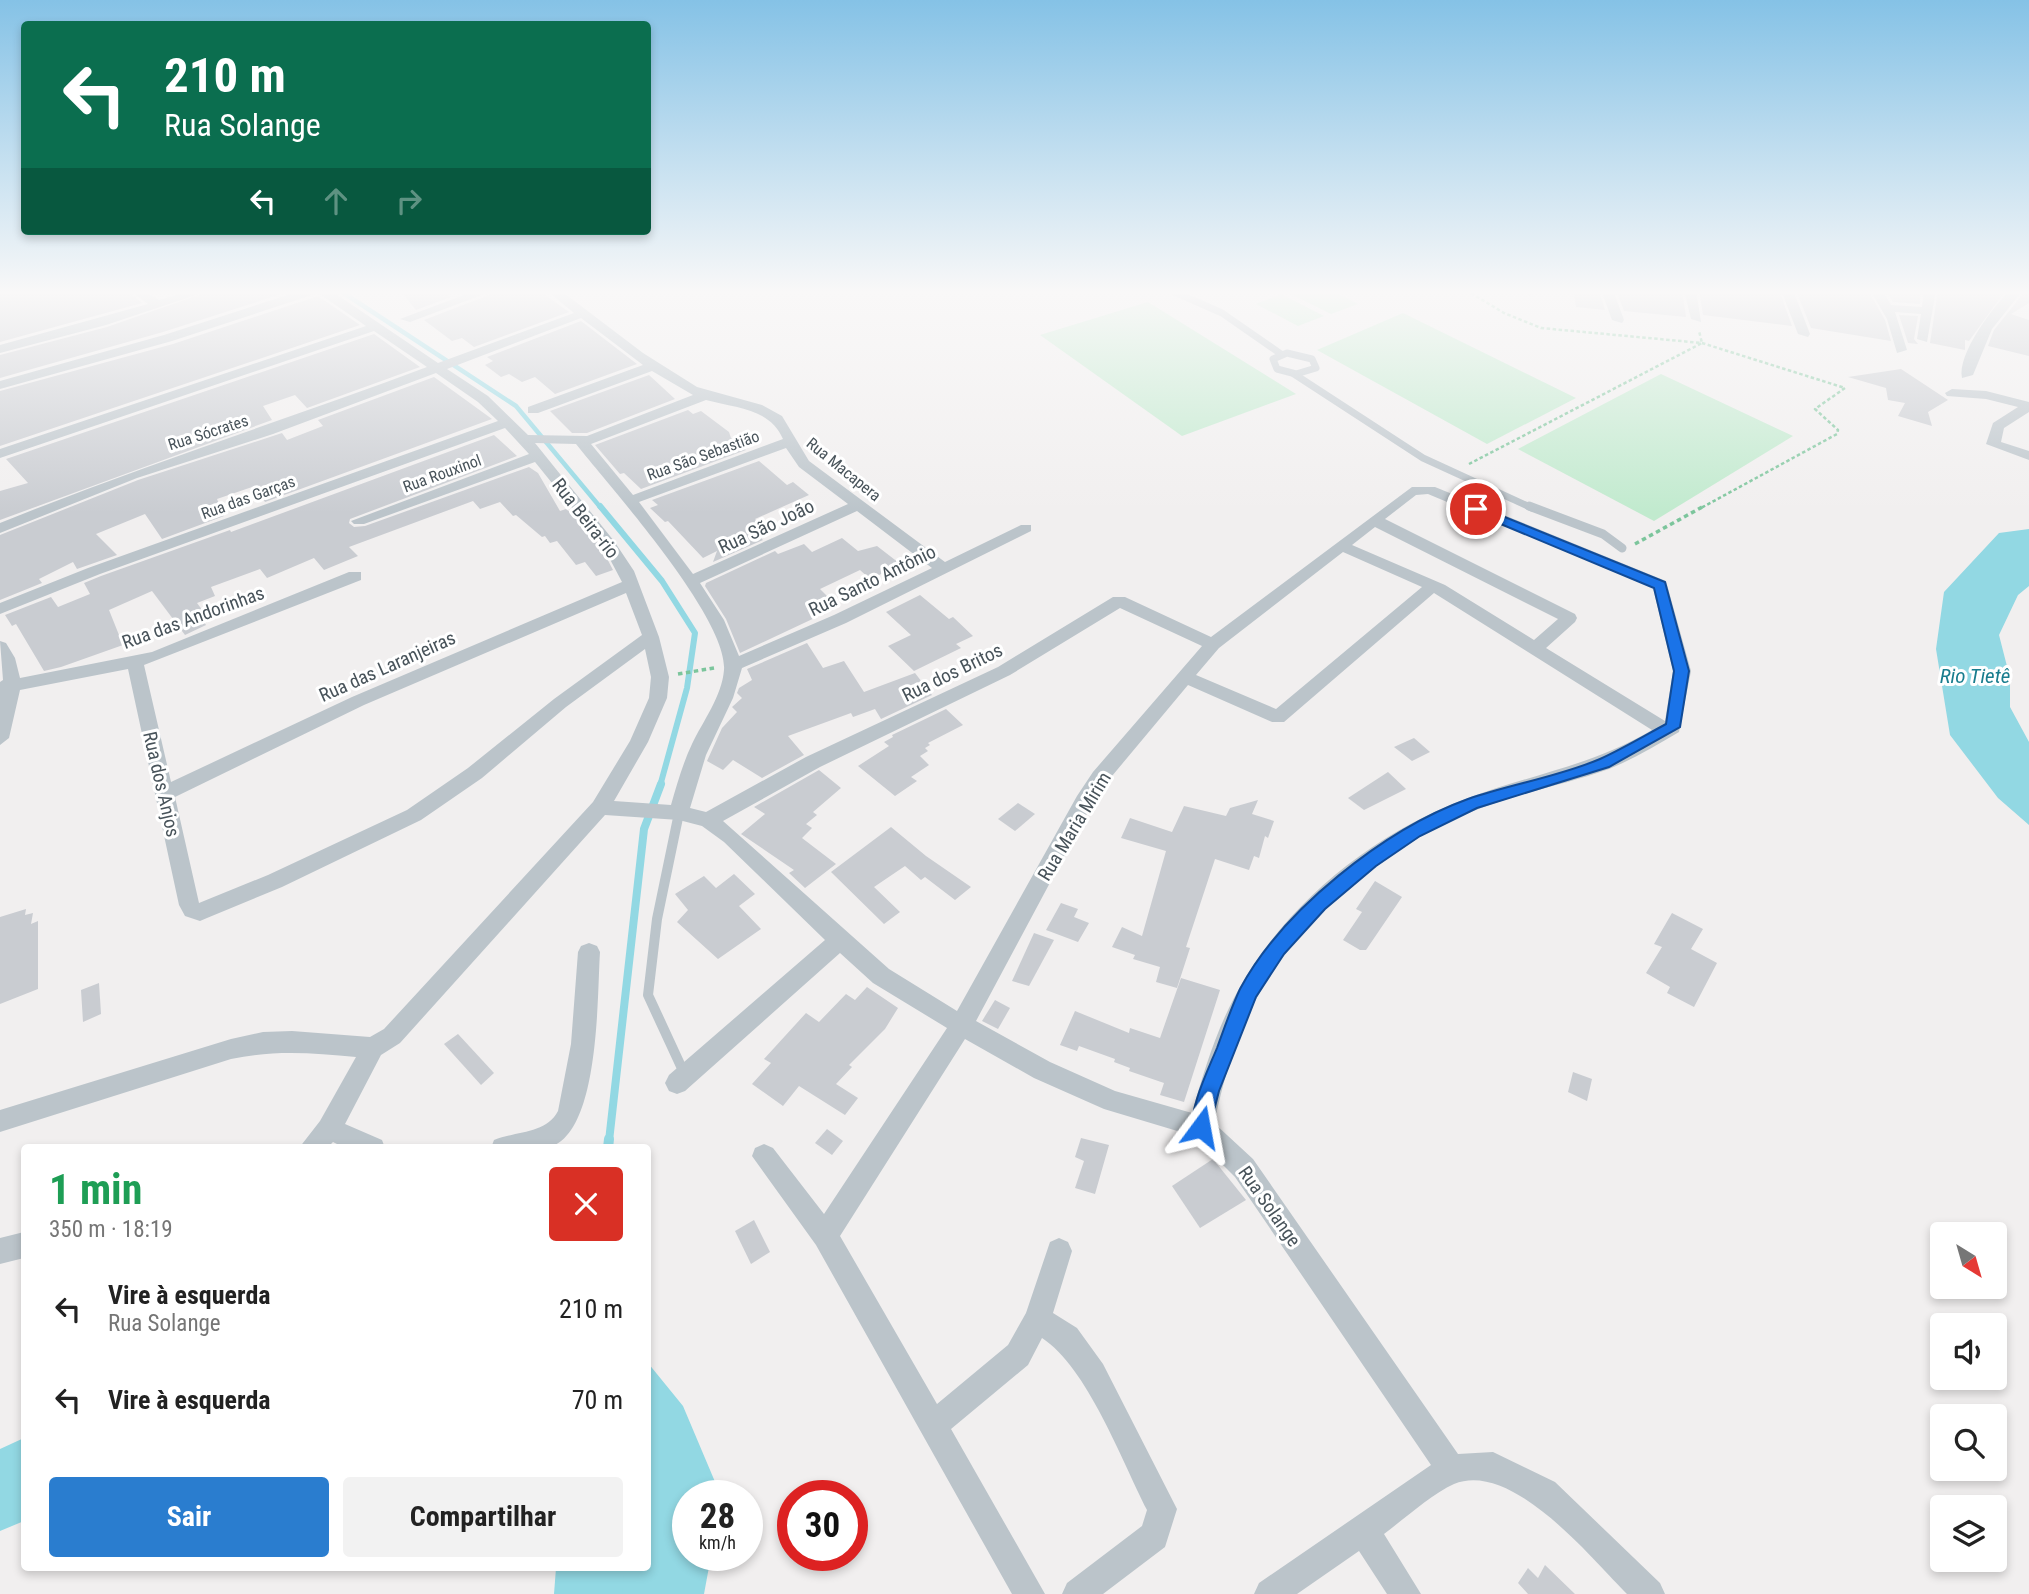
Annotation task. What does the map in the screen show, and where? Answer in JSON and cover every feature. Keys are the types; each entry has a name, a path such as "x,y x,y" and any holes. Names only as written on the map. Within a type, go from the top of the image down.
{"street":[{"path":"0,384 72,364"},
{"path":"0,453 263,364"},
{"name":"Rua Beira-rio","path":"373,1048 392,1036 411,1017 536,874 609,807 657,698 660,677 651,637 632,584 609,544 537,456 530,439 483,399 436,364"},
{"name":"Rua Sócrates","path":"0,528 132,475 268,431 447,364"},
{"path":"1968,375 1971,364"},
{"path":"533,410 655,365"},
{"name":"Rua Macapera","path":"655,365 693,391 742,402 771,415 784,426 793,452 804,464 943,568"},
{"path":"1952,393 1986,396 2029,406"},
{"path":"530,439 582,442 706,395"},
{"path":"2029,406 1997,426 1993,444 2029,456"},
{"name":"Rua das Garças","path":"0,609 94,571 509,422"},
{"path":"582,442 691,581 724,637 730,665 730,681 673,813"},
{"name":"Rua São Sebastião","path":"629,501 789,442"},
{"name":"Rua Rouxinol","path":"359,521 537,456"},
{"name":"Rua Maria Mirim","path":"825,1236 961,1026 1084,801 1100,778 1213,644 1412,491 1430,490 1660,585 1682,671 1673,727 1667,731"},
{"name":"Rua São João","path":"691,581 858,505"},
{"path":"1374,520 1569,618 1535,648"},
{"name":"Rua Santo Antônio","path":"730,665 841,619 1026,528"},
{"path":"1340,545 1433,586 1667,731"},
{"name":"Rua das Andorinhas","path":"7,686 135,663 185,646 355,576"},
{"name":"Rua das Laranjeiras","path":"164,794 383,690 632,584"},
{"path":"1185,677 1278,717 1323,682 1433,586"},
{"name":"Rua dos Britos","path":"708,820 813,762 1004,671 1119,601 1213,644"},
{"name":"Rua dos Anjos","path":"135,663 189,905 196,912 205,911 414,815 475,773 560,703 651,637"},
{"path":"0,647 12,669 0,738"},
{"path":"609,807 673,813 708,820 731,837 881,976 961,1026 1042,1070 1112,1101 1201,1127 1209,1091 1248,993 1278,949 1319,904 1370,862 1414,832 1472,804 1604,763 1667,731"},
{"path":"681,1079 840,940"},
{"path":"517,1144 552,1134 567,1120 580,1058 589,952"},
{"path":"0,1121 230,1049 264,1042 373,1048 329,1129 315,1144"},
{"name":"Rua Solange","path":"1201,1127 1244,1168 1451,1469"},
{"path":"329,1129 364,1144"},
{"path":"764,1156 825,1236 1028,1594"},
{"path":"0,1251 21,1246"},
{"path":"933,1426 1018,1355 1038,1319 1059,1251"},
{"path":"1038,1319 1068,1338 1093,1374 1162,1509 1154,1536 1078,1594"},
{"path":"1270,1594 1451,1469 1493,1467 1545,1492 1649,1594"},
{"path":"1363,1529 1405,1594"}],"lane":[{"path":"1273,364 1294,374 1401,445 1453,472 1603,534 1622,548"},
{"path":"1294,374 1312,371 1314,364"},
{"path":"673,813 648,995 681,1079"}],"path":[{"path":"1453,472 1661,364"},
{"path":"1622,548 1641,542 1838,430 1815,409 1845,388 1840,383 1776,364"},
{"path":"666,676 730,665"}],"green space":[{"path":"1081,364 1248,364 1296,394 1182,436"},
{"path":"1343,364 1508,364 1576,398 1487,444"},
{"path":"1661,374 1793,436 1654,521 1518,449"}],"water":[{"name":"Rio Tietê","path":"2029,529 2029,586 2018,595 1999,635 2010,678 2010,707 2029,742 2029,825 1998,798 1950,735 1936,649 1944,592 1999,533"},
{"path":"651,1367 683,1406 714,1480 672,1480 672,1571 708,1571 704,1594 610,1594 606,1571 651,1571"},
{"path":"21,1439 21,1522 0,1531 0,1449"}],"building":[{"path":"0,364 48,364 0,378"},
{"path":"98,364 243,364 0,446 0,391"},
{"path":"285,364 416,364 420,367 307,408 295,395 263,406 272,420 0,520 0,491 28,483 6,459"},
{"path":"636,364 555,394 535,377 522,382 509,374 501,377 485,365"},
{"path":"1901,369 1948,400 1928,412 1932,426 1898,416 1905,403 1888,400 1886,388 1848,377"},
{"path":"649,375 675,399 587,433 572,433 550,411"},
{"path":"434,377 492,419 265,502 255,486 217,499 224,516 162,539 145,514 96,534 117,555 77,569 73,562 39,579 42,583 0,600 0,535 138,480 282,433 287,440 323,426 318,420"},
{"path":"688,410 693,414 701,411 729,432 731,438 746,450 641,489 624,473 620,474 595,445"},
{"path":"494,435 517,456 350,519 349,523 354,527 365,526 529,467 538,473 560,511 566,509 578,519 601,547 613,570 596,576 585,562 576,565 557,541 550,543 545,536 542,537 516,515 513,516 500,502 480,509 473,501 349,547 358,556 324,570 314,558 267,578 260,569 211,587 215,596 197,603 203,611 199,614 206,625 185,635 152,591 109,610 123,645 61,667 44,671 16,624 12,626 5,615 51,597 58,607 90,594 84,583 101,576 230,530 231,532"},
{"path":"759,461 787,485 793,482 809,495 755,519 760,524 750,528 763,540 713,562 717,551 703,558 668,521 665,522 650,508 658,505 652,500"},
{"path":"842,538 858,551 877,546 899,563 871,580 860,570 820,589 838,607 740,653 726,619 705,586 706,583 775,551 778,554 804,544 812,552"},
{"path":"920,595 949,619 953,617 973,636 956,644 961,648 914,671 888,646 911,635 886,612"},
{"path":"807,643 823,668 844,661 864,692 915,673 932,695 881,719 875,709 853,717 851,713 788,736 804,755 762,778 733,760 723,770 707,761 722,728 737,712 732,707 742,698 737,693 739,688 752,680 747,669"},
{"path":"946,709 963,725 928,743 930,745 925,748 928,751 920,756 929,765 911,777 917,781 895,796 858,766 889,746 884,742 893,737 892,735"},
{"path":"1414,738 1430,752 1412,761 1394,747"},
{"path":"819,770 841,788 813,812 817,815 806,824 812,828 802,838 836,864 805,888 789,873 794,870 741,834 765,814 754,807"},
{"path":"1388,772 1406,789 1364,810 1348,798"},
{"path":"1258,800 1252,814 1274,821 1268,838 1265,836 1259,858 1254,856 1249,870 1215,859 1186,947 1190,948 1177,988 1156,982 1160,967 1133,959 1135,955 1112,947 1122,927 1142,936 1166,851 1121,838 1130,818 1172,832 1184,806 1226,816 1230,808"},
{"path":"1018,803 1035,814 1015,831 998,819"},
{"path":"891,827 926,856 971,887 955,900 925,877 921,880 905,866 874,887 900,912 884,924 831,872"},
{"path":"734,874 755,894 739,906 761,929 718,959 677,922 688,910 675,894 704,876 716,888"},
{"path":"1375,881 1402,897 1366,950 1360,950 1343,940 1362,912 1356,909"},
{"path":"1061,903 1078,909 1074,917 1089,923 1078,942 1046,930"},
{"path":"26,909 25,915 33,913 31,924 38,921 38,989 0,1004 0,917"},
{"path":"1672,913 1703,929 1691,949 1717,963 1694,1007 1667,993 1670,987 1646,973 1662,947 1654,944"},
{"path":"1034,933 1054,940 1029,986 1012,981"},
{"path":"1181,978 1220,990 1184,1102 1160,1095 1164,1083 1129,1071 1130,1068 1114,1062 1115,1059 1079,1046 1077,1051 1060,1045 1075,1011 1129,1033 1130,1028 1160,1038"},
{"path":"99,983 101,1014 83,1022 81,990"},
{"path":"867,987 898,1008 885,1029 849,1065 852,1067 836,1084 858,1098 845,1115 799,1086 783,1106 752,1084 771,1063 764,1059 806,1013 819,1022 846,994 855,1000"},
{"path":"995,1000 1010,1008 998,1029 982,1021"},
{"path":"458,1034 494,1073 481,1085 444,1044"},
{"path":"1573,1072 1592,1079 1587,1101 1568,1092"},
{"path":"827,1129 843,1141 832,1155 815,1143"},
{"path":"1081,1138 1109,1145 1095,1194 1075,1188 1084,1161 1075,1157"},
{"path":"1213,1159 1246,1200 1200,1228 1172,1186"},
{"path":"754,1220 770,1252 751,1264 735,1231"},
{"path":"1545,1565 1575,1594 1528,1594 1518,1583 1528,1568 1538,1578"}],"waterway":[{"path":"453,364 516,406 601,508"},
{"path":"600,506 662,581 695,633 687,688 660,786"},
{"path":"609,1141 644,829 661,784"},
{"path":"608,1144 609,1139"},
{"name":"Rio Tietê","path":"588,1594 590,1571"}],"route":[{"path":"1201,1127 1209,1091 1224,1048 1248,993 1278,949 1319,904 1370,862 1414,832 1472,804 1604,763 1673,727 1682,671 1660,585 1476,509"}]}
